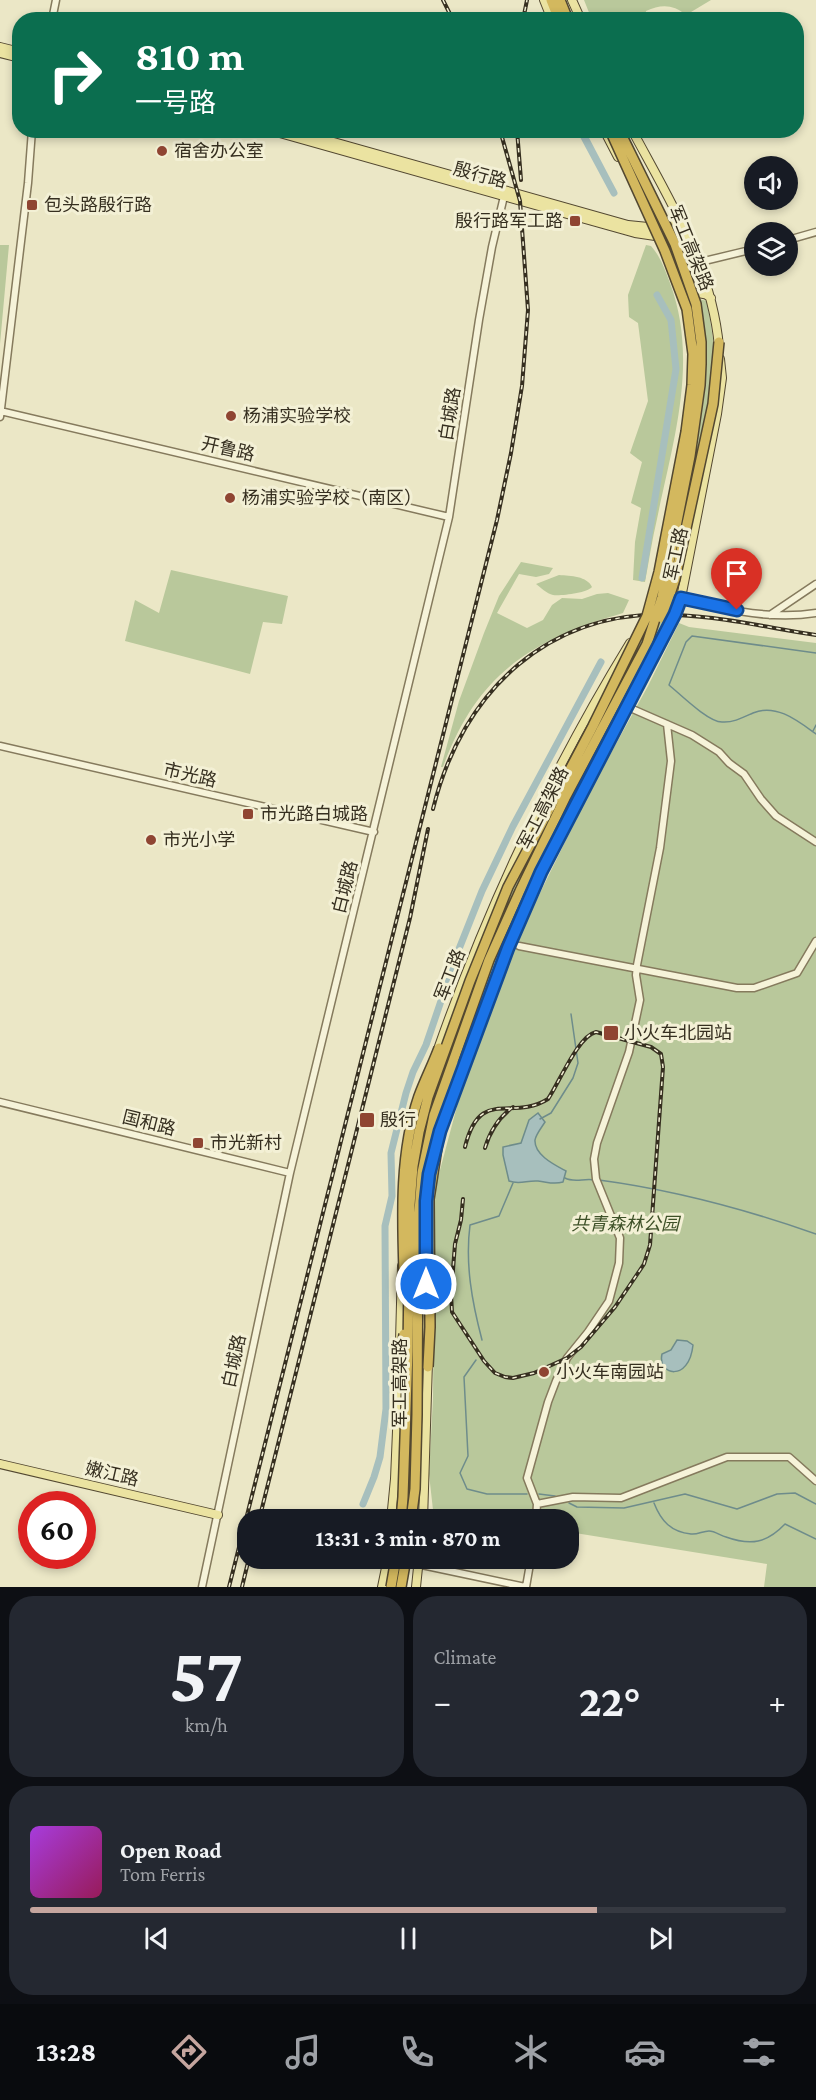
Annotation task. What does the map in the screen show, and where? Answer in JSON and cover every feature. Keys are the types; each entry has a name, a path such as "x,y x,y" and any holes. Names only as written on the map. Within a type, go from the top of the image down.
{"highway":[{"name":"军工高架路","path":"402,1509 410,1205 413,1166 428,1097 460,1006 508,887 593,726 647,616 659,572 686,432 693,354 687,309 665,251 614,138"},
{"name":"军工高架路","path":"412,1509 417,1425 418,1224 422,1173 434,1115 489,960 520,891 565,798 648,644 666,581 690,456 700,385 701,342 696,304 675,244 623,138"},
{"path":"648,644 661,619 675,579 712,404 719,342"},
{"path":"400,1363 405,1325 403,1186 410,1136 419,1096 460,1006"},
{"path":"428,1367 429,1199 439,1135 462,1033"},
{"path":"391,1587 394,1569"},
{"path":"401,1587 404,1569"}],"main road":[{"name":"殷行路","path":"298,138 628,225 658,228 679,219"},
{"name":"殷行路","path":"318,138 635,233 662,237"},
{"name":"军工路","path":"392,1509 400,1363 406,1173 424,1089 458,995 506,875 549,790 631,641 649,600 663,542 689,384 691,328 684,283 658,228 608,138"},
{"name":"军工路","path":"423,1509 428,1367 425,1325 426,1201 429,1174 440,1131 508,948 541,872 675,614 681,598 717,414 722,378 719,342 711,298 700,262 636,138"},
{"path":"638,194 645,196 655,194 659,181"},
{"path":"662,237 683,227"},
{"name":"军工路","path":"662,237 682,260 700,262"},
{"path":"687,300 703,293 711,298"},
{"name":"嫩江路","path":"0,1464 218,1515"},
{"path":"382,1587 386,1569"},
{"path":"416,1587 418,1569"}],"street":[{"path":"0,413 31,138"},
{"name":"白城路","path":"202,1587 290,1173 449,517 479,320 504,194"},
{"path":"798,237 816,232"},
{"path":"700,262 744,251"},
{"name":"开鲁路","path":"0,413 449,517"},
{"path":"770,615 816,584"},
{"path":"652,589 681,598 770,615 816,613"},
{"path":"628,707 692,735 718,752 744,774 776,816 816,842"},
{"path":"537,1509 527,1478 556,1381 567,1358 609,1301 619,1263 620,1238 596,1179 594,1159 629,1052 640,1000 637,970 660,848 671,761 667,724"},
{"name":"市光路","path":"0,746 374,832"},
{"path":"519,946 737,988 754,988 797,973 816,941"},
{"name":"国和路","path":"0,1102 290,1173"},
{"path":"537,1504 573,1497 621,1498 727,1457 789,1457 816,1481"},
{"path":"452,1569 526,1587 529,1569"}],"green space":[{"path":"584,0 711,0 691,12 681,12 672,7 662,6 646,12 589,12"},
{"path":"0,245 9,245 0,344"},
{"path":"646,245 651,246 657,255 670,283 678,312 683,371 676,431 645,582 633,580 635,542 641,508 631,503 642,462 630,453 648,401 638,323 629,317 628,295"},
{"path":"699,299 707,301 714,345 716,395 681,580 675,585 667,584 694,421"},
{"path":"521,562 553,568 549,574 536,577 519,574 497,613 527,628 543,620 552,605 562,598 582,599 608,593 629,600 623,613 561,635 511,665 473,708 441,767 459,701 484,633 499,596"},
{"path":"171,570 288,596 282,624 263,622 250,674 125,641 135,600 159,613"},
{"path":"559,575 583,579 592,587 580,592 553,595 536,584"},
{"path":"667,620 539,869 514,925 497,919 647,621"},
{"name":"共青森林公园","path":"679,623 689,627 816,643 816,1587 764,1587 767,1564 579,1534 579,1509 433,1509 429,1474 433,1398 432,1200 464,1080 494,995 517,940 590,791 648,686"},
{"path":"494,924 512,931 448,1098 432,1092"}],"water":[{"path":"538,1113 545,1122 535,1140 536,1145 541,1155 566,1171 563,1182 517,1183 509,1181 503,1147 521,1143 529,1120"},
{"path":"677,1340 687,1341 693,1345 686,1365 674,1372 664,1367 662,1354 671,1350"}],"waterway":[{"path":"585,138 614,193 585,138"},
{"path":"642,578 676,369 671,320 657,295"},
{"path":"816,653 692,636 686,642 669,685 702,713 716,721 730,722 762,710 770,710 786,715 816,734"},
{"path":"363,1504 380,1457 386,1409 385,1226 392,1196 391,1153 406,1093 426,1045 457,954 482,891 513,826 601,662"},
{"path":"813,731 816,725"},
{"path":"540,1119 551,1113 573,1078 578,1063 571,1014"},
{"path":"565,1178 595,1180"},
{"path":"599,1180 709,1201 816,1234"},
{"path":"482,1340 470,1283 468,1254 470,1225 499,1216 513,1183"},
{"path":"476,1360 464,1377 468,1456 460,1473 467,1489 487,1494 527,1494"},
{"path":"569,1503 577,1507 624,1508 685,1494 737,1509 777,1494 795,1493 816,1504"},
{"path":"539,1494 555,1496"},
{"path":"654,1503 668,1524 684,1533 711,1531 735,1540 751,1542 765,1539 785,1524 816,1539"}],"railway":[{"path":"443,0 449,12"},
{"path":"525,12 527,0"},
{"path":"229,1587 497,520 511,453 522,386 528,310 520,201 502,138"},
{"path":"518,138 521,180"},
{"path":"433,809 447,766 466,728 489,694 518,665 552,642 589,625 631,616 677,615 729,620 816,635"},
{"path":"262,1509 410,918 428,829"},
{"path":"463,1199 455,1244 452,1312 484,1361 495,1373 513,1378 534,1373 567,1358 581,1347 615,1307 644,1264 650,1245 663,1067 661,1054 651,1047 596,1032 589,1035 576,1051 548,1099 522,1108 488,1111 479,1117 471,1128 465,1147"},
{"path":"485,1148 495,1125 513,1107"},
{"path":"242,1587 246,1569"}],"place":[{"name":"宿舍办公室","path":"162,151"},
{"name":"包头路殷行路","path":"32,205"},
{"name":"殷行路军工路","path":"575,221"},
{"name":"杨浦实验学校","path":"231,416"},
{"name":"杨浦实验学校（南区）","path":"230,498"},
{"name":"市光路白城路","path":"248,814"},
{"name":"市光小学","path":"151,840"},
{"name":"小火车北园站","path":"611,1033"},
{"name":"殷行","path":"367,1120"},
{"name":"市光新村","path":"198,1143"},
{"name":"小火车南园站","path":"544,1372"}],"route":[{"path":"426,1284 426,1201 429,1174 440,1131 508,948 541,872 675,614 681,598 737,610"}]}
